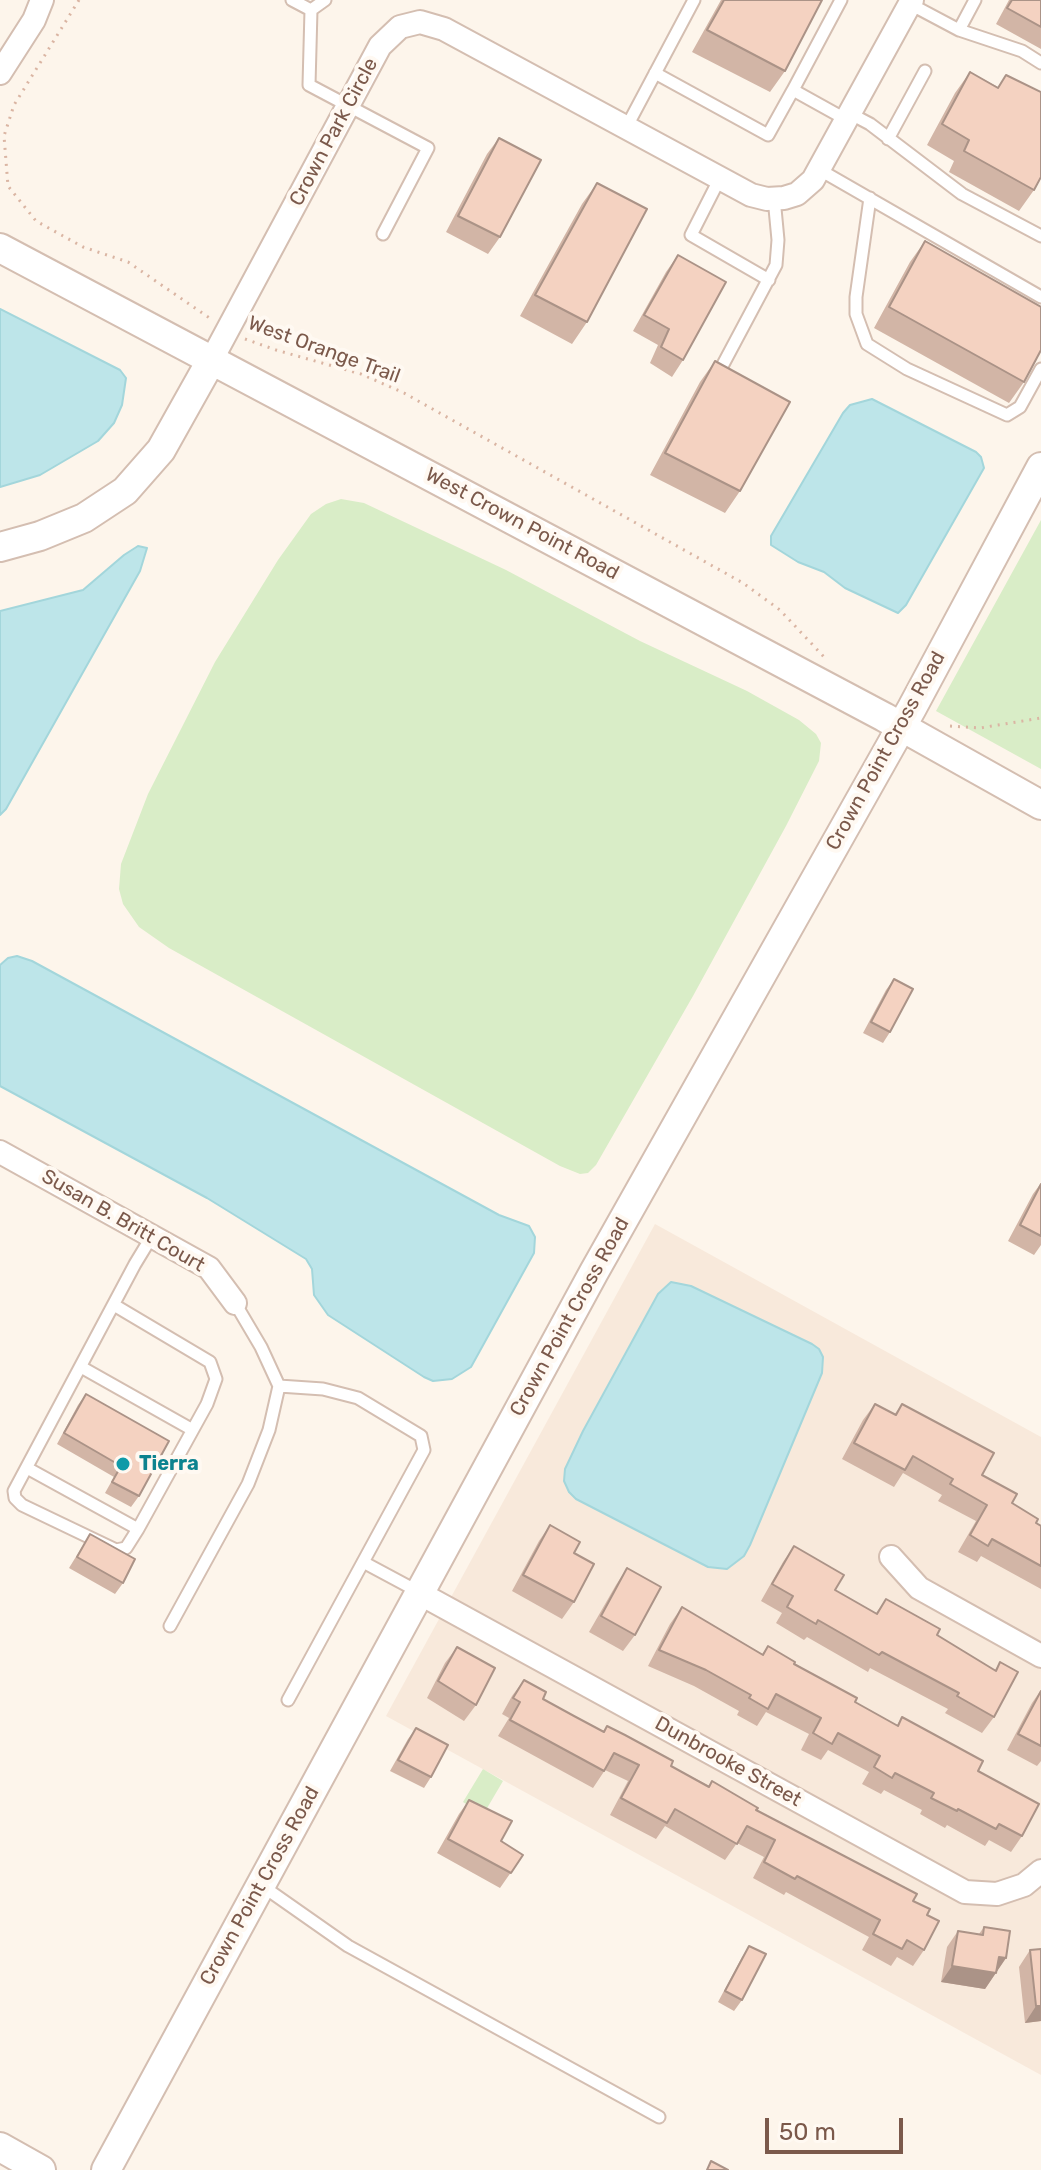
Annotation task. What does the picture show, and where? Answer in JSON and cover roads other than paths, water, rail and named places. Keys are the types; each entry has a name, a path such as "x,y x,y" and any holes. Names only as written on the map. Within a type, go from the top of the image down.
{"street":[{"path":"0,73 34,20 42,0"},
{"path":"774,198 797,194 820,170 911,2"},
{"name":"Crown Park Circle","path":"0,547 40,536 84,518 125,491 161,450 380,46 400,27 420,22 444,29 751,195 774,198"},
{"name":"West Crown Point Road","path":"0,248 901,726 1041,805"},
{"name":"Crown Point Cross Road","path":"106,2170 601,1258 901,726 1041,467"},
{"name":"Susan B. Britt Court","path":"0,1152 209,1268 235,1303"},
{"path":"891,1557 919,1588 1041,1656"},
{"name":"Dunbrooke Street","path":"419,1593 965,1892 997,1894 1024,1885 1041,1871"},
{"path":"0,2147 41,2170"}],"lane":[{"path":"292,0 311,10"},
{"path":"311,10 325,0"},
{"path":"626,128 694,0"},
{"path":"655,73 768,135 841,0"},
{"path":"959,30 975,0"},
{"path":"911,2 959,30 1022,51 1041,63"},
{"path":"311,10 309,85 428,148 383,234"},
{"path":"888,139 925,71"},
{"path":"793,90 870,124 962,194 1040,233"},
{"path":"820,170 1041,297"},
{"path":"720,178 691,235 769,280"},
{"path":"719,372 776,265 778,240 774,198"},
{"path":"870,198 856,297 856,314 867,344 907,369 1007,415 1020,407 1041,369"},
{"path":"114,1305 210,1362 216,1379 207,1404 138,1529 126,1548 116,1550 22,1505 15,1498 14,1491 114,1305 152,1236"},
{"path":"170,1626 248,1484 269,1430 279,1386 235,1303"},
{"path":"81,1367 191,1429"},
{"path":"279,1386 323,1389 358,1398 421,1436 424,1450 288,1700"},
{"path":"27,1468 138,1529"},
{"path":"363,1562 419,1593"},
{"path":"260,1885 348,1946 659,2117"}],"water":[{"path":"0,309 120,370 126,378 122,405 114,423 98,441 40,475 0,487"},
{"path":"872,399 976,452 984,468 906,605 898,613 845,588 824,572 798,562 771,545 771,536 843,413 850,405"},
{"path":"138,546 147,548 140,571 0,815 0,611 83,590"},
{"path":"17,956 32,961 499,1215 529,1226 535,1237 534,1253 471,1367 452,1379 433,1381 424,1377 328,1315 314,1295 312,1269 306,1259 207,1198 0,1086 0,965 8,958"},
{"path":"671,1282 691,1286 812,1344 823,1357 822,1373 750,1545 744,1556 727,1569 708,1567 576,1499 564,1481 565,1469 583,1431 658,1294"}],"place":[{"name":"Tierra","path":"123,1464"}]}
